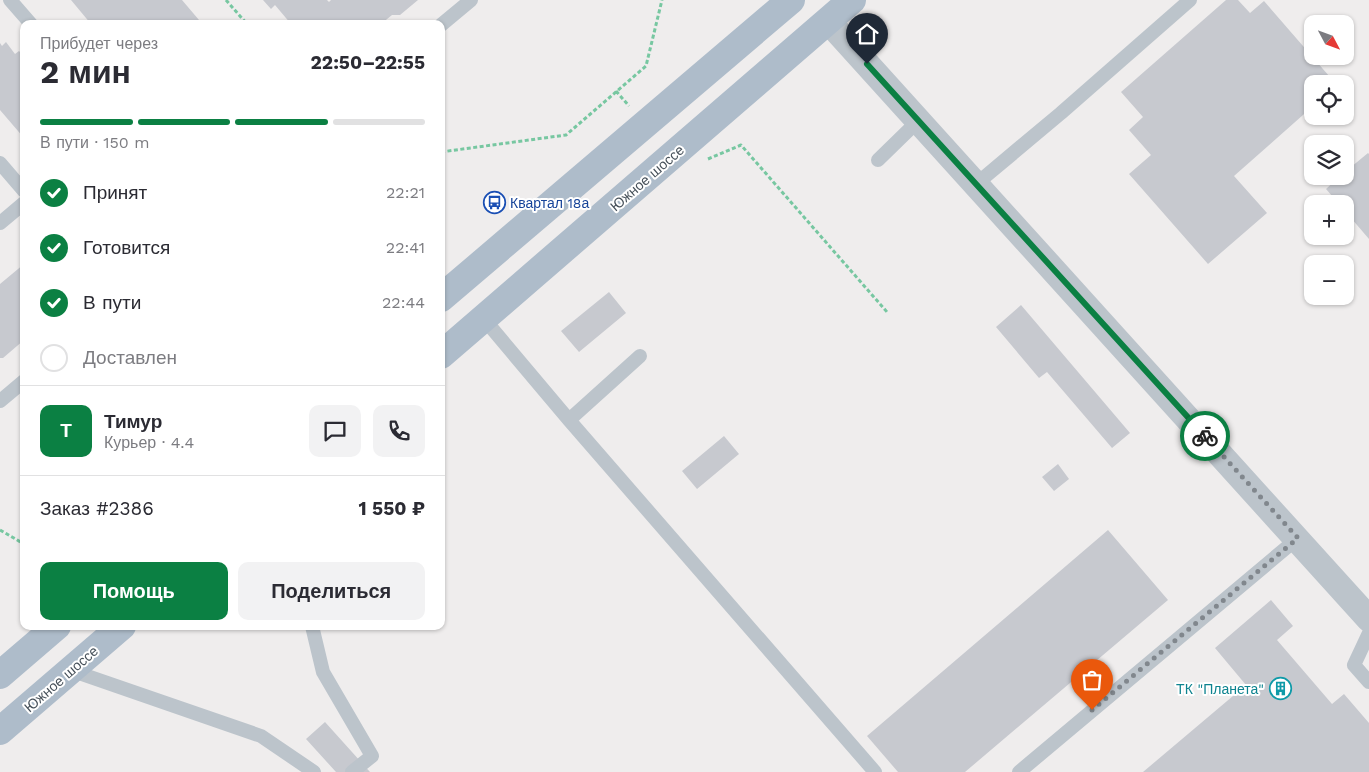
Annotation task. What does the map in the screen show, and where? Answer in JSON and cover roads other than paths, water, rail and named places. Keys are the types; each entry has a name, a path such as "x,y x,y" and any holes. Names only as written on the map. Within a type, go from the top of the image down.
{"main road":[{"path":"445,295 791,0"},
{"name":"Южное шоссе","path":"445,352 852,0"},
{"path":"0,675 52,630"},
{"name":"Южное шоссе","path":"0,732 117,630"}],"street":[{"path":"828,21 975,185 1298,538 1369,619"}],"lane":[{"path":"10,0 28,20"},
{"path":"445,22 470,0"},
{"path":"975,185 1062,113 1190,0"},
{"path":"878,160 918,121"},
{"path":"0,163 20,186"},
{"path":"0,223 20,206"},
{"path":"484,319 569,420 875,772"},
{"path":"569,420 640,356"},
{"path":"0,401 20,384"},
{"path":"1019,772 1298,538"},
{"path":"313,630 323,672 372,756 352,772"},
{"path":"1369,633 1354,665 1369,682"},
{"path":"70,670 262,736 314,772"}],"place":[{"name":"Квартал 18а","path":"494,203"},
{"name":"ТК \"Планета\"","path":"1280,689"}]}
